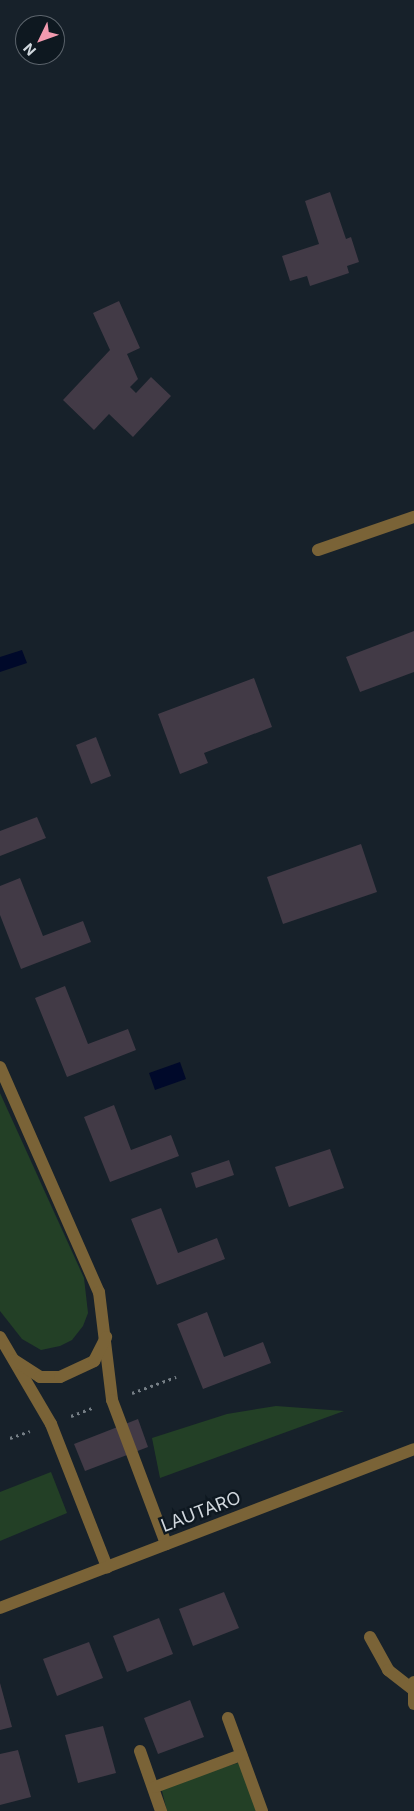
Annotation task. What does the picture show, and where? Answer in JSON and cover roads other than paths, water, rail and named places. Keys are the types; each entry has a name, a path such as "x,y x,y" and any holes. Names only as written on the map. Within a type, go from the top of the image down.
{"street":[{"path":"318,550 414,517"},
{"path":"0,1067 99,1292 106,1337 112,1400 166,1544"},
{"path":"0,1337 51,1424 107,1567"},
{"path":"14,1360 40,1377 60,1377 94,1361 106,1337"},
{"name":"LAUTARO","path":"0,1608 414,1449"},
{"path":"370,1637 388,1670 413,1685 414,1704"},
{"path":"228,1718 262,1811"},
{"path":"140,1751 155,1786 161,1811"},
{"path":"155,1786 241,1755"}],"water":[{"path":"22,650 27,663 0,672 0,657"},
{"path":"180,1062 186,1079 155,1090 149,1073"}]}
